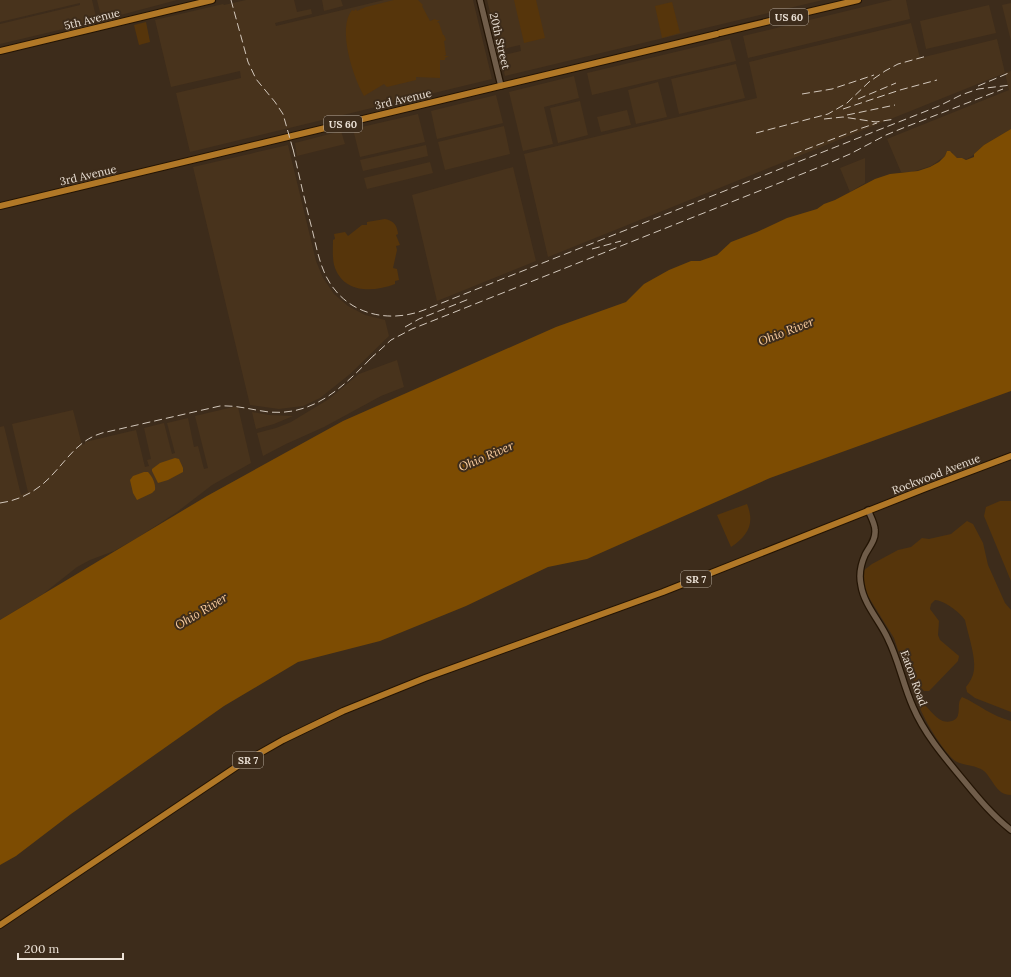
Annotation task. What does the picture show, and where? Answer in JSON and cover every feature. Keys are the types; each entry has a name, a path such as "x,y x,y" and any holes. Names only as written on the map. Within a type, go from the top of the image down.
{"main road":[{"name":"5th Avenue","path":"0,51 212,0"},
{"name":"3rd Avenue","path":"0,206 858,0"},
{"name":"Rockwood Avenue","path":"868,510 1011,456"},
{"name":"SR 7","path":"0,925 233,769 307,727 390,691 663,592 868,510"}],"street":[{"name":"20th Street","path":"480,0 501,86"},
{"name":"Eaton Road","path":"868,510 875,528 875,532 872,543 862,562 860,584 864,596 889,640 899,665 913,709 923,727 947,761 984,806 1011,830"}],"shaded area":[{"path":"0,0 92,0 97,21 0,44 0,24 80,5 80,3 0,22"},
{"path":"97,0 177,0 102,20"},
{"path":"246,0 294,0 297,12 311,9 312,14 275,23 276,26 384,0 473,0 492,79 190,152 176,93 241,78 240,71 171,87 155,20"},
{"path":"322,0 341,0 343,6 324,11"},
{"path":"394,0 418,0 423,5 422,6 430,21 435,19 440,20 437,22 439,23 446,40 444,41 446,55 444,56 449,56 445,58 445,60 440,60 440,78 416,77 416,80 387,87 384,84 364,96 355,77 348,53 346,28 348,18 352,10 354,11 356,9 357,11 366,7"},
{"path":"487,0 823,0 505,76 500,56 521,51 520,45 499,50"},
{"path":"514,0 536,0 545,38 524,43"},
{"path":"892,0 906,0 910,19 748,58 743,36"},
{"path":"672,2 680,33 662,38 655,6"},
{"path":"1011,3 1011,41 1002,5"},
{"path":"989,5 996,33 926,49 920,21"},
{"path":"146,22 150,42 139,45 134,25"},
{"path":"911,23 920,58 997,39 1005,73 548,257 524,154 757,98 749,62"},
{"path":"730,39 736,61 592,95 587,73"},
{"path":"736,64 745,98 679,114 671,79"},
{"path":"1011,71 1011,129 984,145 967,159 954,157 952,152 947,151 945,156 931,166 912,172 901,172 887,139 1009,90 1005,73"},
{"path":"574,76 579,98 544,107 553,144 523,151 509,92"},
{"path":"658,82 667,117 636,124 628,90"},
{"path":"496,95 503,123 437,139 431,111"},
{"path":"580,101 588,135 558,143 550,108"},
{"path":"627,110 631,125 601,132 597,117"},
{"path":"418,114 425,142 360,157 353,129"},
{"path":"504,126 510,154 445,170 438,142"},
{"path":"341,131 345,144 297,156 295,143"},
{"path":"288,145 316,261 323,278 334,294 348,306 365,315 385,320 389,336 350,374 320,398 303,406 279,409 250,405 193,167"},
{"path":"426,145 428,156 363,171 360,160"},
{"path":"865,158 865,183 850,192 840,168"},
{"path":"430,162 433,173 367,189 364,178"},
{"path":"513,167 536,261 437,301 412,195"},
{"path":"385,219 393,222 398,231 398,234 396,235 400,245 396,246 397,250 393,268 397,269 399,280 395,281 395,284 378,289 361,289 353,287 346,283 335,268 333,261 334,234 345,232 348,236 362,225 367,225 367,222"},
{"path":"397,360 404,387 381,396 324,427 263,456 257,433 291,422 329,399 359,374"},
{"path":"238,407 251,463 212,485 177,512 137,538 114,551 90,560 77,567 43,594 0,620 0,427 4,426 21,495 28,492 12,424 73,410 82,445 85,444 85,442 136,430 145,467 149,466 147,460 151,459 144,428 164,423 172,454 175,453 167,423 188,418 194,447 198,446 204,469 208,468 195,416"},
{"path":"252,412 269,415 293,416 274,424 256,429"},
{"path":"1000,501 1011,501 1011,581 984,516 986,507"},
{"path":"747,504 750,523 746,533 731,547 717,515"},
{"path":"967,521 973,524 983,543 988,565 1005,603 1011,610 1011,712 975,698 967,692 966,687 974,673 974,659 965,620 947,604 935,600 931,604 930,609 939,621 938,635 940,640 959,656 958,661 929,691 924,691 910,676 899,653 894,638 868,596 864,586 863,571 872,564 898,550 911,547 922,538 929,539 951,534"},
{"path":"962,697 997,716 1011,721 1011,795 998,790 987,774 981,769 957,762 952,758 936,737 920,708 922,703 941,720 947,722 952,721 957,718 959,703"}],"water":[{"name":"Ohio River","path":"1011,129 1011,391 770,478 587,559 548,567 466,606 380,641 298,662 224,706 71,814 16,856 0,865 0,620 207,496 343,421 556,327 626,302 644,284 669,270 691,261 700,261 717,255 731,242 787,218 817,209 824,204 835,200 875,179 890,174 918,171 930,167 939,162 945,156 947,151 950,151 957,158 966,160 974,157 974,154 984,145"},
{"path":"175,458 179,459 183,472 168,480 158,483 152,469 160,463"},
{"path":"148,472 151,476 155,490 137,500 133,493 130,480 133,476"}],"railway":[{"path":"231,0 248,62 256,79 283,114 294,153"},
{"path":"756,133 828,114 847,103 869,82 885,71 898,64 927,56"},
{"path":"978,86 1011,72"},
{"path":"802,94 832,89 874,75"},
{"path":"843,109 900,90 937,80"},
{"path":"858,99 896,83"},
{"path":"293,149 318,254 327,278 335,290 345,300 357,308 382,316 396,316 424,310 939,106 961,95 978,89 1011,85"},
{"path":"370,359 391,340 412,329 827,164 886,135 1003,89"},
{"path":"847,115 895,105"},
{"path":"824,119 843,117 876,122 895,119"},
{"path":"794,154 877,123"},
{"path":"592,249 621,241"},
{"path":"405,327 419,319 469,299"},
{"path":"0,503 22,497 42,485 75,450 94,436 220,406 269,412 285,412 301,409 328,397 351,378 374,355"}]}
